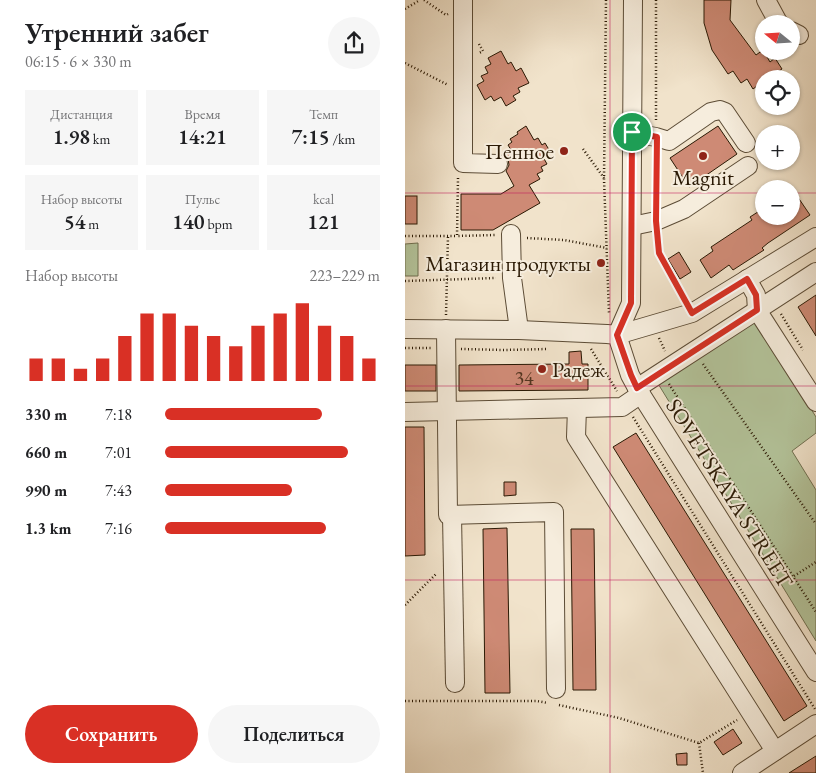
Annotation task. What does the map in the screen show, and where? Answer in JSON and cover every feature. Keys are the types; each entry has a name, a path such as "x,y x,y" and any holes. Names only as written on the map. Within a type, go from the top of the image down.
{"street":[{"path":"617,335 631,303 633,0"},
{"path":"766,0 774,15"},
{"path":"458,7 463,163 499,164"},
{"path":"632,132 669,141 711,112 720,110 725,112 746,144"},
{"path":"632,226 656,221 684,209 748,166"},
{"path":"511,236 512,278 519,330"},
{"path":"405,329 519,330 617,335 692,313 747,279 814,244"},
{"path":"405,412 622,407 661,372 816,272"},
{"path":"747,279 756,295 765,305 816,402"},
{"path":"446,329 448,515 554,512 556,689"},
{"name":"SOVETSKAYA STREET","path":"617,335 631,375 639,391 816,672"},
{"path":"577,408 576,437 775,751"},
{"path":"452,515 455,683"},
{"path":"742,773 816,724"}],"path":[{"path":"405,9 420,0"},
{"path":"424,0 446,15 458,7"},
{"path":"606,0 605,180 609,318"},
{"path":"655,0 656,221 659,253 692,313"},
{"path":"405,63 448,86"},
{"path":"583,149 605,180"},
{"path":"457,236 458,176"},
{"path":"405,236 511,236 564,240 607,248"},
{"path":"446,329 447,236"},
{"path":"405,281 512,278"},
{"path":"765,305 806,355"},
{"path":"405,348 503,350 551,348"},
{"path":"590,348 816,711"},
{"path":"694,351 816,524"},
{"path":"661,372 816,612"},
{"path":"405,605 453,557"},
{"path":"793,577 816,562"},
{"path":"405,701 537,700 619,718 699,742 751,712"},
{"path":"699,742 703,773"}],"green space":[{"path":"418,243 418,276 405,276 405,244"},
{"path":"755,319 816,417 816,433 792,451 816,490 816,641 657,382"}],"building":[{"path":"704,0 731,0 730,20 755,54 755,60 769,60 770,62 776,60 782,69 755,70 755,88 753,89 747,79 741,83 733,71 728,74 712,50 704,23"},
{"path":"501,51 508,64 511,62 516,71 521,68 529,83 518,88 520,92 513,96 516,100 506,106 501,97 494,101 491,96 485,100 477,85 484,81 481,76 488,73 485,67 491,64 488,58"},
{"path":"526,126 534,140 538,138 542,145 545,143 551,153 543,157 547,164 541,167 543,171 537,174 540,179 529,185 540,203 493,230 461,230 461,194 501,194 514,186 506,171 509,165 508,159 502,155 511,150 508,145 512,142 510,139"},
{"name":"Magnit","path":"718,126 737,154 689,187 670,158"},
{"path":"405,196 417,196 417,224 405,224"},
{"path":"800,200 810,215 800,222"},
{"path":"755,214 755,225 795,225 768,243 762,248 764,250 733,270 729,265 711,278 700,260 713,251 711,247 752,220 750,217"},
{"path":"679,252 691,272 680,279 668,259"},
{"path":"816,295 816,336 798,307"},
{"path":"581,351 582,364 588,364 588,390 459,391 459,365 569,364 569,352"},
{"path":"405,365 436,365 436,391 405,391"},
{"path":"405,427 424,427 425,555 405,556"},
{"path":"636,433 807,706 784,721 613,447"},
{"path":"504,482 516,482 516,495 504,496"},
{"path":"507,528 510,693 485,693 483,529"},
{"path":"571,529 594,529 596,690 573,690"},
{"path":"733,729 742,743 723,755 714,742"},
{"path":"687,753 687,765 677,765 676,754"},
{"path":"816,756 816,773 789,773"}],"place":[{"name":"Пенное","path":"564,151"},
{"name":"Magnit","path":"703,156"},
{"name":"Магазин продукты","path":"601,263"},
{"name":"Радеж","path":"542,369"}],"route":[{"path":"632,132 657,137 656,221 659,253 692,313 747,279 756,295 757,310 637,388 617,335 631,303 632,132"}]}
